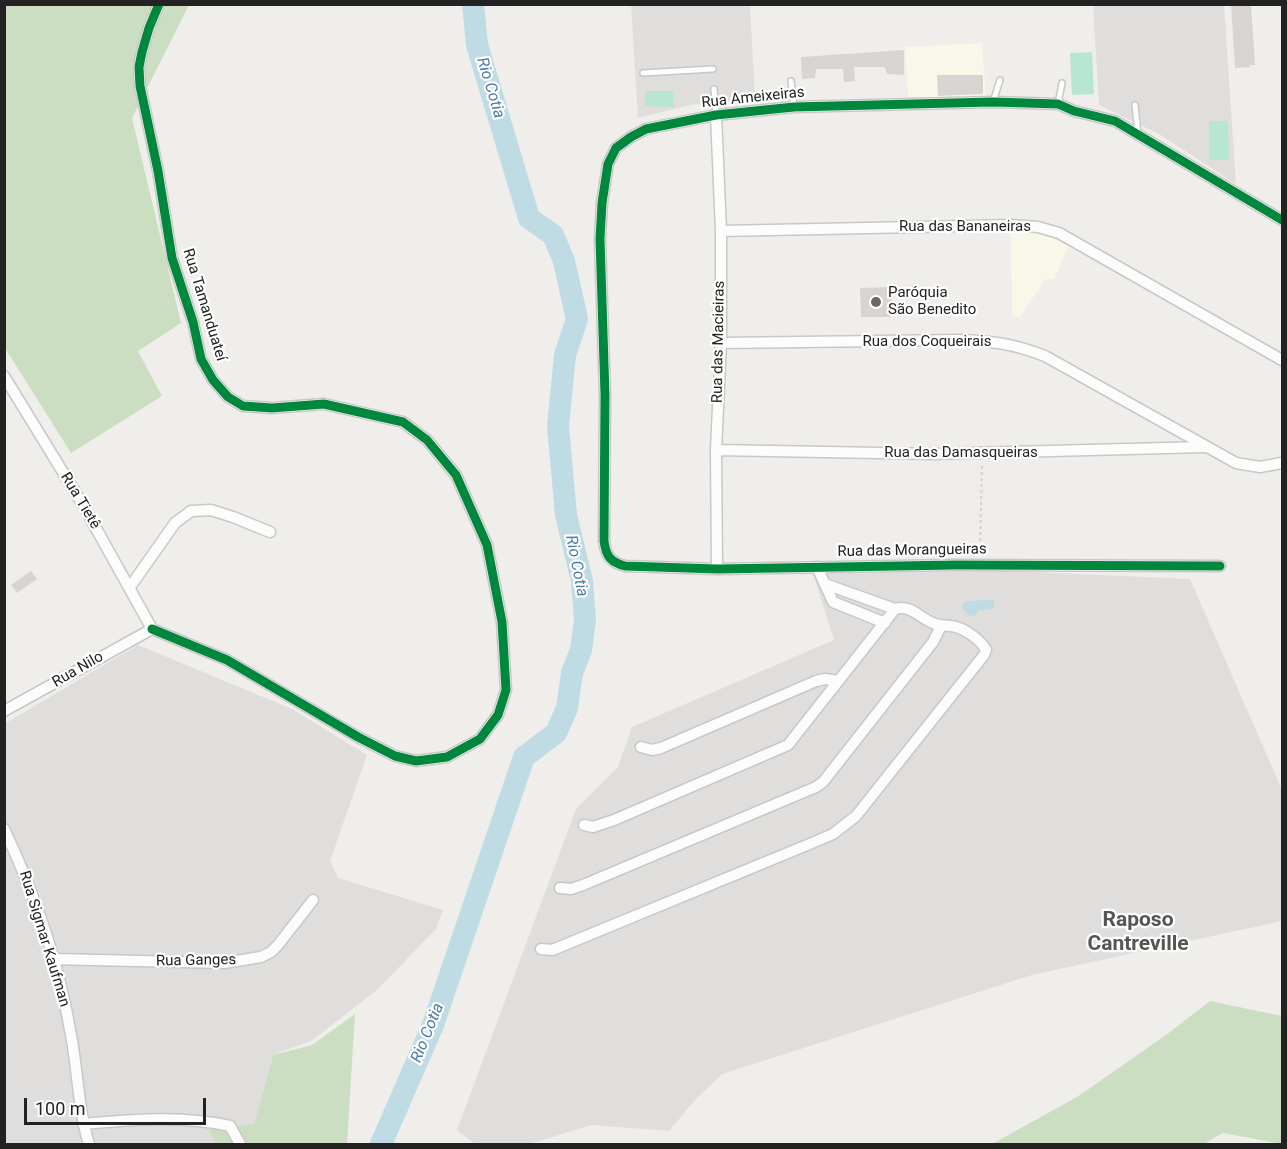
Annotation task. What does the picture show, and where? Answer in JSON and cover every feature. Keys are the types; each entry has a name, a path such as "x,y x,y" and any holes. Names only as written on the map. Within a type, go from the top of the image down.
{"street":[{"name":"Rua Tamanduateí","path":"152,628 227,660 358,737 395,756 416,761 447,757 480,739 498,716 506,690 502,622 487,545 456,475 428,440 403,422 324,404 272,408 243,406 228,397 213,380 201,359 193,322 172,258 158,171 140,86 139,67 142,52 159,4"},
{"name":"Rua Ameixeiras","path":"608,556 604,541 605,395 600,239 602,203 608,164 616,148 646,129 716,115 794,107 993,102 1058,104 1074,111 1115,122 1282,220"},
{"name":"Rua das Macieiras","path":"716,115 721,231 721,343 716,450 717,568"},
{"name":"Rua das Bananeiras","path":"721,231 1000,225 1038,227 1059,233 1282,360"},
{"name":"Rua dos Coqueirais","path":"721,343 960,340 1017,345 1045,356 1236,463 1260,467 1282,463"},
{"name":"Rua Tietê","path":"4,376 152,628"},
{"name":"Rua das Damasqueiras","path":"716,450 982,453 1207,447"},
{"path":"130,587 175,523 191,512 211,510 270,532"},
{"name":"Rua das Morangueiras","path":"608,556 615,563 625,566 717,568 980,565 1220,566"},
{"path":"817,567 832,602 885,623"},
{"path":"541,949 552,950 562,946 822,838 845,826 867,803 984,655 986,650 983,645 961,629 931,623 906,608 895,609 825,584"},
{"path":"859,612 864,597"},
{"path":"584,825 593,827 614,820 779,751 788,745 895,609"},
{"path":"560,888 571,889 583,885 816,787 823,782 933,642 941,626"},
{"name":"Rua Nilo","path":"4,711 152,628"},
{"path":"641,747 652,750 661,748 816,681 838,681"},
{"name":"Rua Sigmar Kaufman","path":"4,829 21,864 53,959 71,1035 83,1124 89,1144"},
{"name":"Rua Ganges","path":"53,959 224,963 261,957 278,945 313,900"},
{"path":"83,1124 137,1120 197,1120 230,1126 234,1129 240,1144"}],"lane":[{"path":"643,73 713,69"},
{"path":"993,102 1000,80"},
{"path":"791,81 794,107"},
{"path":"1058,104 1062,83"},
{"path":"714,89 716,115"},
{"path":"1135,105 1138,134"}],"path":[{"path":"980,565 982,453"}],"shaded area":[{"path":"631,5 750,5 755,98 690,105 638,118"},
{"path":"1093,5 1224,5 1236,184 1159,134 1099,105"},
{"path":"982,43 986,97 908,98 905,47"},
{"path":"1011,233 1040,233 1069,246 1054,279 1046,279 1020,317 1012,316"},
{"path":"1007,571 1190,579 1282,790 1282,921 1032,975 722,1074 695,1100 669,1131 592,1125 529,1144 475,1144 457,1130 576,809 618,767 632,727 834,640 813,574"},
{"path":"138,645 292,709 367,755 330,861 338,878 443,910 436,929 377,990 311,1041 273,1055 254,1124 227,1144 5,1144 4,724"}],"green space":[{"path":"5,5 189,5 132,118 181,323 138,351 162,396 71,453 5,348"},
{"path":"1092,52 1094,94 1072,95 1070,53"},
{"path":"645,91 673,91 674,107 645,106"},
{"path":"1209,121 1228,121 1229,160 1209,160"},
{"path":"1210,1001 1282,1016 1282,1144 1223,1133 1207,1144 992,1144 1077,1097 1166,1035"},
{"path":"355,1014 347,1144 216,1144 209,1130 254,1124 273,1055 312,1045"}],"water":[{"path":"994,600 994,609 979,610 976,615 969,616 962,605 966,601"}],"building":[{"path":"1231,4 1251,4 1255,65 1250,65 1250,67 1235,68"},
{"path":"904,50 904,75 887,74 885,67 854,67 855,81 844,82 843,69 816,69 815,78 802,79 801,57"},
{"path":"937,75 983,75 983,94 938,96"},
{"name":"Paróquia São Benedito","path":"891,287 892,317 861,317 860,288"},
{"path":"31,571 37,579 17,593 11,585"}],"waterway":[{"name":"Rio Cotia","path":"381,1144 433,1025 524,757 556,733 567,708 572,673 581,650 585,619 582,581 566,515 558,426 565,355 577,319 564,261 553,235 529,218 477,45 473,4"}],"cycle path":[{"path":"152,629 227,660 358,737 395,756 416,761 447,757 480,739 498,715 506,690 502,622 487,545 456,475 427,440 403,422 324,404 272,408 243,406 228,397 213,380 201,359 193,322 172,258 158,171 140,86 139,67 142,52 159,4"},
{"path":"1220,566 957,565 717,569 625,566 616,563 606,551 604,541 605,395 600,239 602,203 608,164 616,148 646,129 716,115 794,107 993,102 1058,104 1074,111 1115,121 1282,220"}],"place":[{"name":"Paróquia São Benedito","path":"876,302"}],"district":[{"name":"Raposo Cantreville","path":"1138,933"}]}
